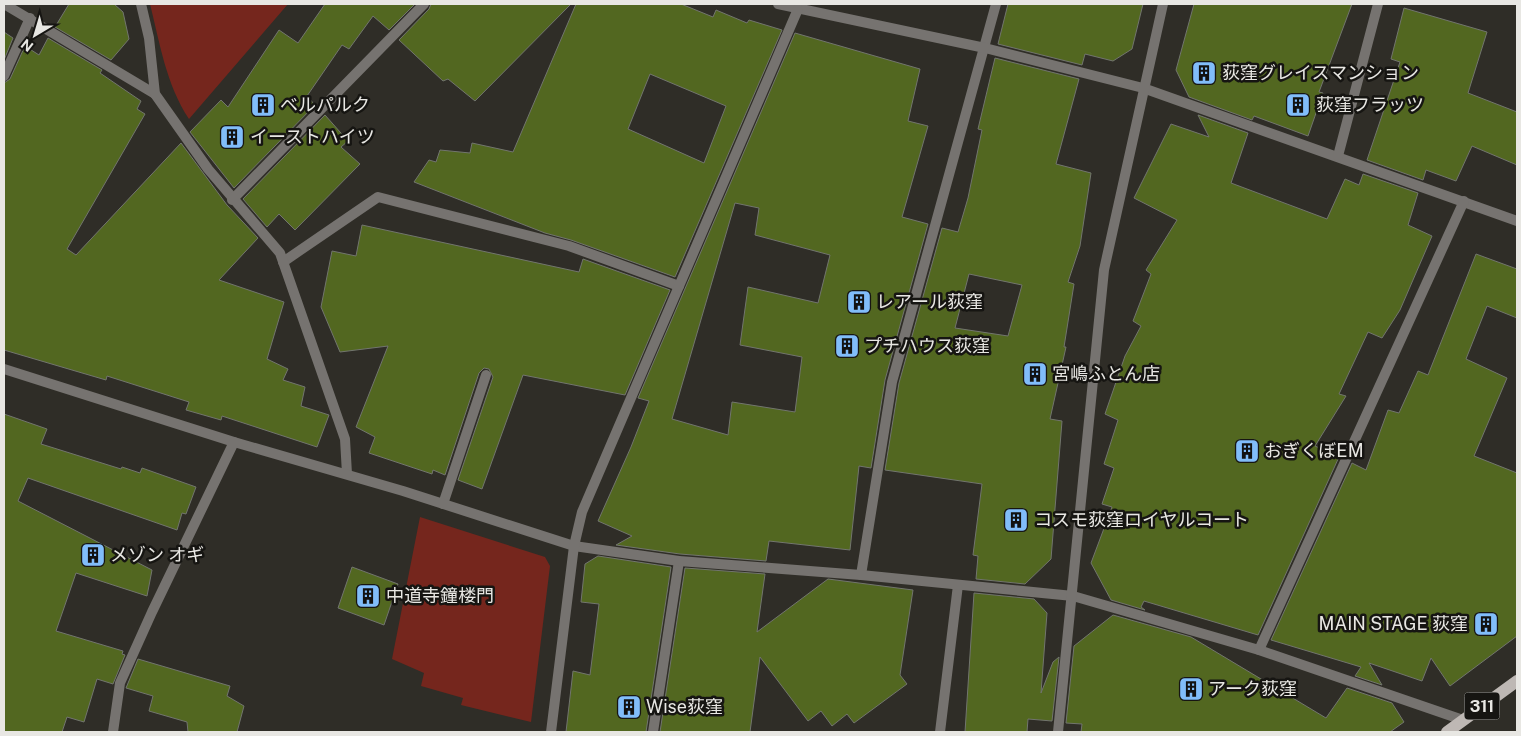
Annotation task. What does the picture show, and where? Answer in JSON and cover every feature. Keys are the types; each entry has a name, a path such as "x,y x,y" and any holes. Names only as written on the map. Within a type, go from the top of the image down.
{"main road":[{"name":"311","path":"1447,732 1517,681"}],"street":[{"path":"4,4 155,94 232,200 280,253 345,439 347,474"},
{"path":"141,4 149,38 155,94"},
{"path":"232,200 424,4"},
{"path":"778,4 985,48 1143,88 1517,221"},
{"path":"862,575 892,382 996,4"},
{"path":"1058,732 1104,270 1163,4"},
{"path":"1338,156 1378,4"},
{"path":"550,732 574,546 582,512 798,9"},
{"path":"4,76 30,18"},
{"path":"284,262 378,197 569,246 679,286"},
{"path":"1259,650 1464,201"},
{"path":"4,369 234,442 347,474 574,546 680,561 862,575 1073,596 1259,650 1463,720"},
{"path":"443,504 486,375"},
{"path":"113,732 120,683 234,442"},
{"path":"653,732 680,561"},
{"path":"940,732 958,585"}],"shaded area":[{"path":"150,4 288,4 189,119 169,78"},
{"path":"420,517 545,557 550,566 531,722 461,705 463,698 421,686 424,673 392,659"}],"building":[{"path":"69,4 114,4 123,12 129,39 111,60 55,27"},
{"path":"325,4 415,4 389,30 373,16 349,49 342,45 307,96 315,105 234,188 190,132 221,100 228,107 279,30 298,43"},
{"path":"431,4 571,4 475,101 448,79 443,81 399,40 429,9"},
{"path":"576,4 681,4 713,17 716,10 747,23 749,20 782,30 675,277 571,240 545,233 414,182 429,160 436,162 440,150 470,153 472,143 513,152","holes":["650,74 726,106 704,163 628,129"]},
{"path":"1008,4 1143,4 1132,49 1113,61 1085,54 1082,65 998,44"},
{"path":"1194,4 1352,4 1319,92 1323,93 1308,136 1254,116 1252,120 1189,97 1176,70"},
{"path":"1404,8 1487,32 1468,93 1517,112 1517,165 1472,146 1456,181 1426,170 1423,180 1367,160 1400,62 1391,59"},
{"path":"4,32 13,38 4,60"},
{"path":"795,33 920,69 908,121 928,126 902,217 928,224 885,380 871,468 859,466 850,550 769,541 766,561 680,554 616,545 632,536 598,521 649,401 638,398","holes":["735,203 759,208 755,235 830,255 818,303 748,287 740,345 802,357 795,412 732,402 728,435 672,419"]},
{"path":"48,38 102,70 100,73 141,101 137,109 145,114 67,249 76,255 181,143 227,205 258,238 219,280 284,302 267,359 288,369 283,380 305,387 301,406 329,415 317,447 222,416 221,420 186,410 189,402 107,376 106,380 4,350 4,83 10,79 25,46 39,55"},
{"path":"995,58 1079,79 1056,164 1091,173 1080,246 1068,282 1074,284 1064,347 1066,347 1050,419 1062,421 1051,559 1025,584 976,579 978,556 973,555 982,484 885,470 899,383 942,228 958,232 968,198 982,130 978,129","holes":["969,274 1022,285 1008,336 955,328"]},
{"path":"325,115 348,141 341,147 360,164 295,230 279,214 267,227 243,199"},
{"path":"1198,115 1248,133 1231,183 1327,219 1345,179 1359,185 1363,174 1418,193 1408,225 1432,236 1400,310 1382,338 1368,332 1339,394 1346,396 1315,446 1339,457 1258,635 1144,601 1141,607 1145,610 1111,600 1091,563 1112,507 1102,504 1114,468 1104,464 1118,420 1105,414 1125,356 1141,326 1133,321 1151,274 1146,270 1177,220 1134,198 1171,124 1209,137"},
{"path":"362,225 579,272 583,259 670,290 625,395 523,375 482,489 458,480 493,377 489,369 484,368 479,373 445,475 433,470 432,474 369,453 375,437 356,427 388,346 340,352 321,307 332,251 356,256"},
{"path":"1476,254 1517,269 1517,318 1487,306 1466,359 1507,378 1474,456 1517,473 1517,636 1450,686 1431,658 1422,681 1369,663 1382,685 1355,676 1361,667 1271,640 1352,463 1366,470 1388,410 1399,413 1418,371 1428,375"},
{"path":"4,414 47,429 41,444 121,469 122,467 140,473 142,468 196,487 186,514 182,513 177,530 28,478 18,501 152,570 147,596 76,573 56,631 123,651 122,654 125,655 113,684 97,679 84,722 67,717 62,732 4,732"},
{"path":"598,556 671,567 646,732 566,732 573,671 590,675 599,604 581,602 585,564"},
{"name":"中道寺鐘楼門","path":"352,567 398,584 384,625 338,608"},
{"path":"685,568 765,574 757,632 828,579 913,590 900,675 907,684 854,723 847,714 832,726 821,711 808,721 760,657 750,732 660,732"},
{"path":"974,593 1034,599 1047,613 1041,693 1053,662 1059,657 1052,721 1028,719 1027,732 965,732"},
{"path":"1113,615 1191,637 1326,718 1347,688 1392,703 1404,722 1390,732 1081,732 1082,724 1066,723 1074,646"},
{"path":"138,659 230,686 227,696 244,706 237,732 188,732 187,722 149,711 153,696 126,688"}],"place":[{"name":"荻窪グレイスマンション","path":"1204,73"},
{"name":"ベルパルク","path":"263,105"},
{"name":"荻窪フラッツ","path":"1298,105"},
{"name":"イーストハイツ","path":"232,137"},
{"name":"レアール荻窪","path":"859,302"},
{"name":"プチハウス荻窪","path":"847,346"},
{"name":"宮嶋ふとん店","path":"1035,374"},
{"name":"おぎくぼEM","path":"1247,451"},
{"name":"コスモ荻窪ロイヤルコート","path":"1016,520"},
{"name":"メゾン オギ","path":"93,555"},
{"name":"中道寺鐘楼門","path":"368,596"},
{"name":"MAIN STAGE 荻窪","path":"1486,624"},
{"name":"アーク荻窪","path":"1191,689"},
{"name":"Wise荻窪","path":"629,707"}]}
